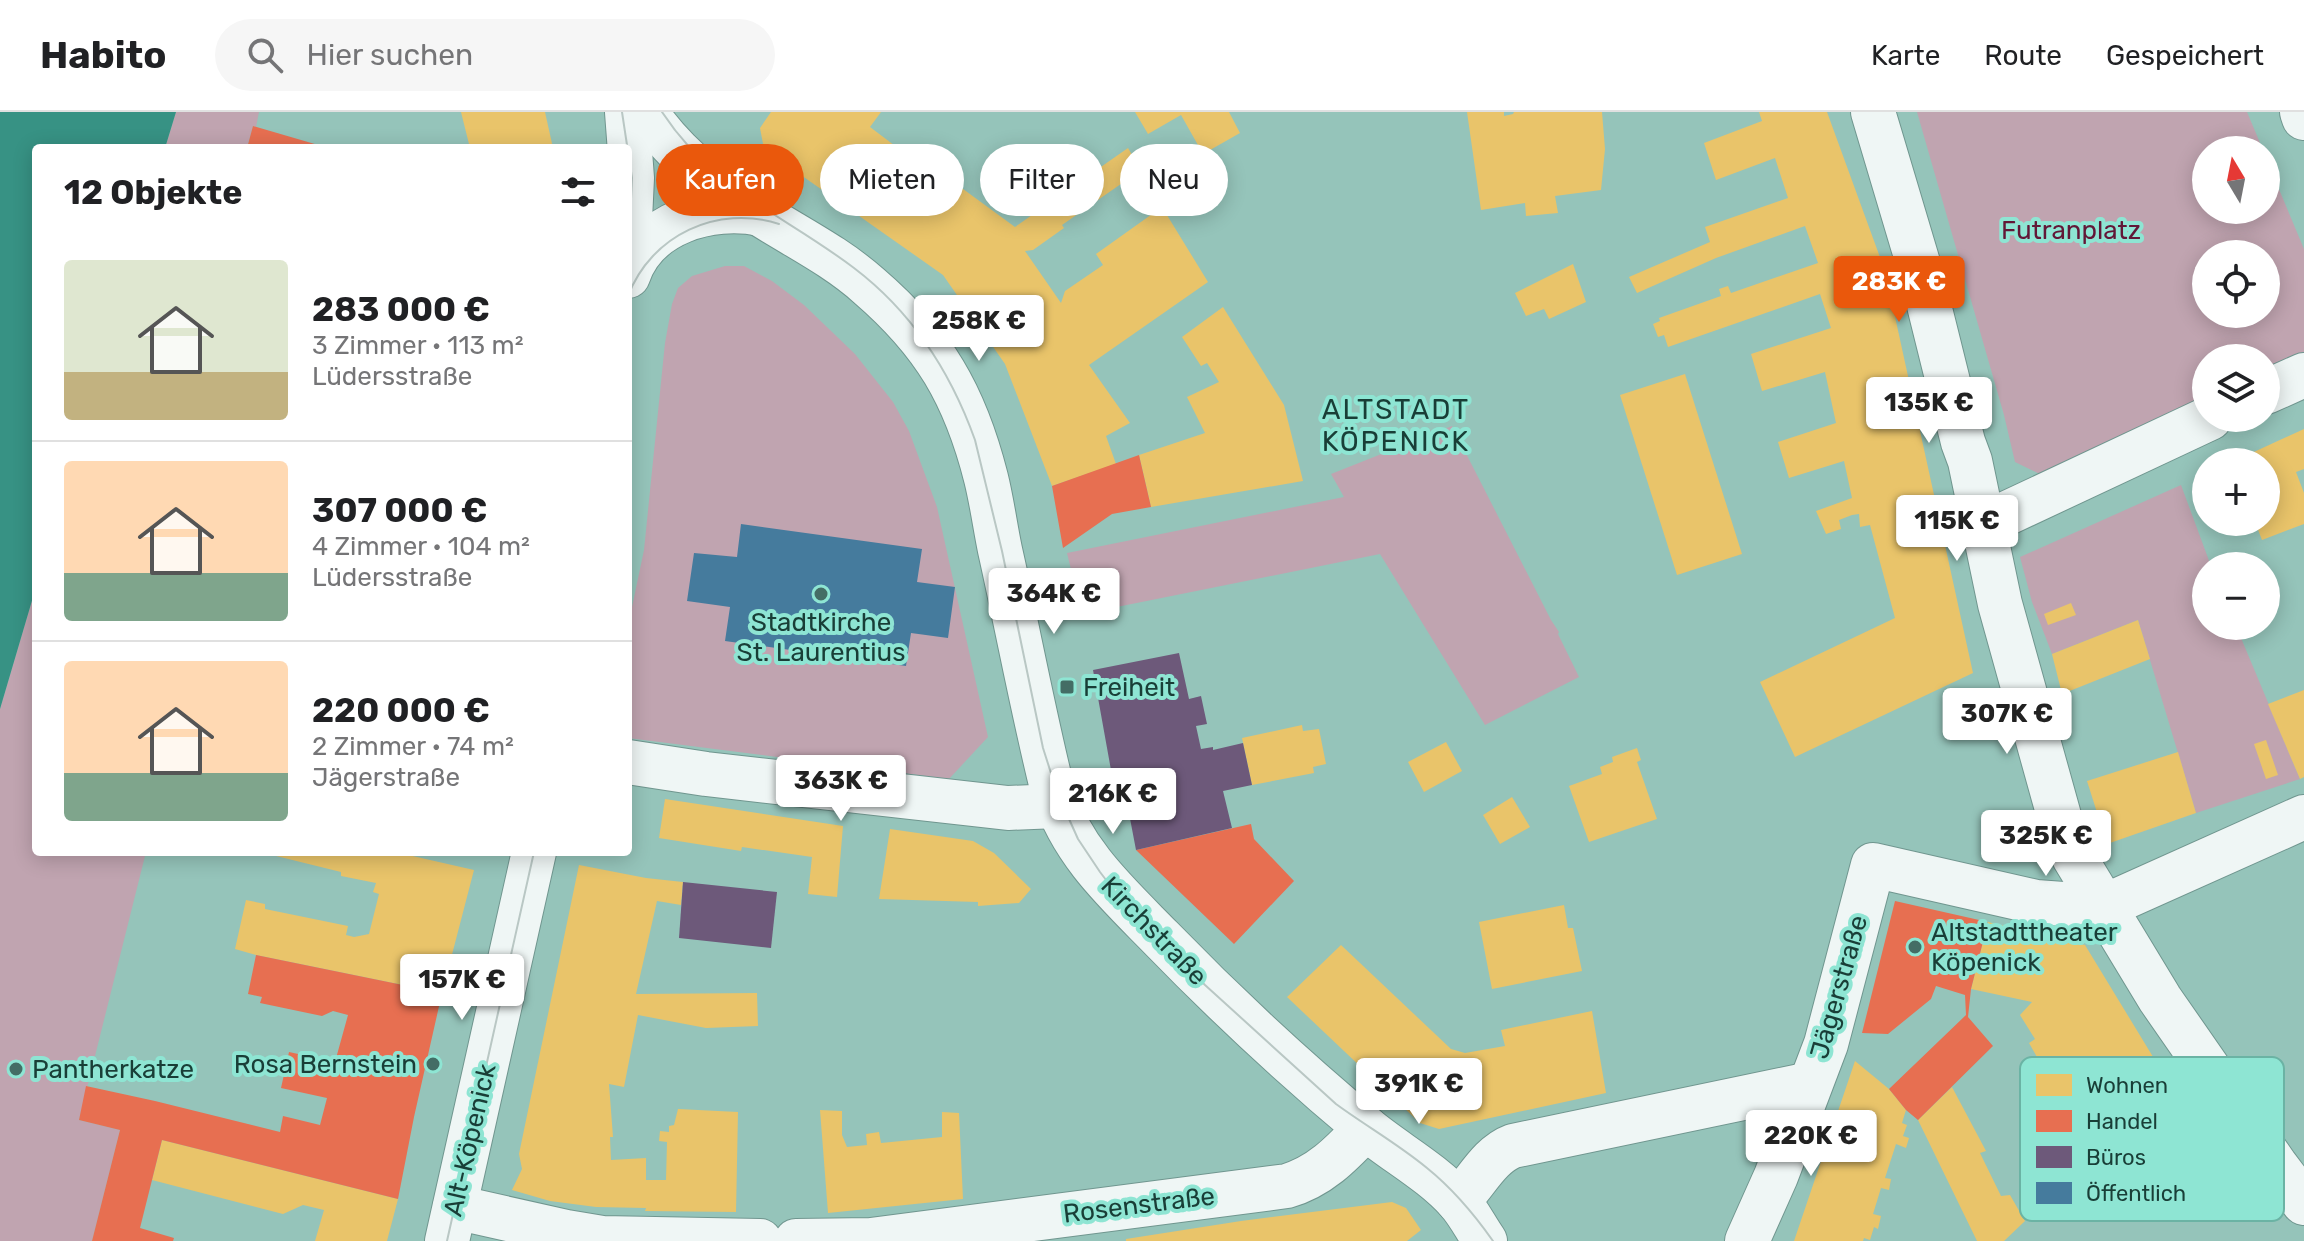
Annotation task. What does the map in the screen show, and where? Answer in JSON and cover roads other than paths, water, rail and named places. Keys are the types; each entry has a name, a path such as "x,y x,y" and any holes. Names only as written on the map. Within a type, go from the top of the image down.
{"street":[{"path":"627,112 629,144"},
{"name":"Kirchstraße","path":"646,112 672,144"},
{"path":"1873,112 1924,285 1970,461 2000,604 2059,816 2074,857 2103,907 2200,1057"},
{"path":"2302,112 2304,118"},
{"path":"632,267 647,245 682,221 696,216"},
{"name":"Kirchstraße","path":"764,216 866,282 930,348 961,403 987,481 1057,806 1077,845 1119,897 1205,985 1366,1128 1458,1201 1485,1241"},
{"path":"2280,386 2304,375"},
{"path":"1984,524 2192,426"},
{"path":"632,763 706,774 1008,808 1057,806"},
{"path":"2103,907 2304,817"},
{"name":"Alt-Köpenick","path":"451,1224 533,856"},
{"name":"Jägerstraße","path":"1747,1241 1770,1190 1829,1036 1873,865 2036,902 2103,907"},
{"path":"1458,1201 1494,1158 1513,1146 1810,1084"},
{"name":"Rosenstraße","path":"796,1241 871,1240 1287,1186 1325,1169 1366,1128"},
{"path":"2284,1177 2304,1203"},
{"path":"451,1224 566,1232 602,1238 760,1241"}],"tram line":[{"path":"622,112 627,144"},
{"path":"662,112 682,139 727,182 875,285 911,324 941,368 975,440 1002,551 1043,748 1057,792 1078,839 1100,872 1119,897 1205,985 1336,1104 1437,1176 1463,1202 1493,1241"},
{"path":"632,288 653,256 689,230 733,218 779,224"},
{"path":"447,1241 533,856"}],"place":[{"name":"Stadtkirche St. Laurentius","path":"821,594"},
{"name":"Freiheit","path":"1067,687"},
{"name":"Altstadttheater Köpenick","path":"1915,947"},
{"name":"Rosa Bernstein","path":"433,1064"},
{"name":"Pantherkatze","path":"16,1069"}],"district":[{"name":"ALTSTADT KÖPENICK","path":"1396,425"}],"park label":[{"name":"Futranplatz","path":"2071,230"}]}
